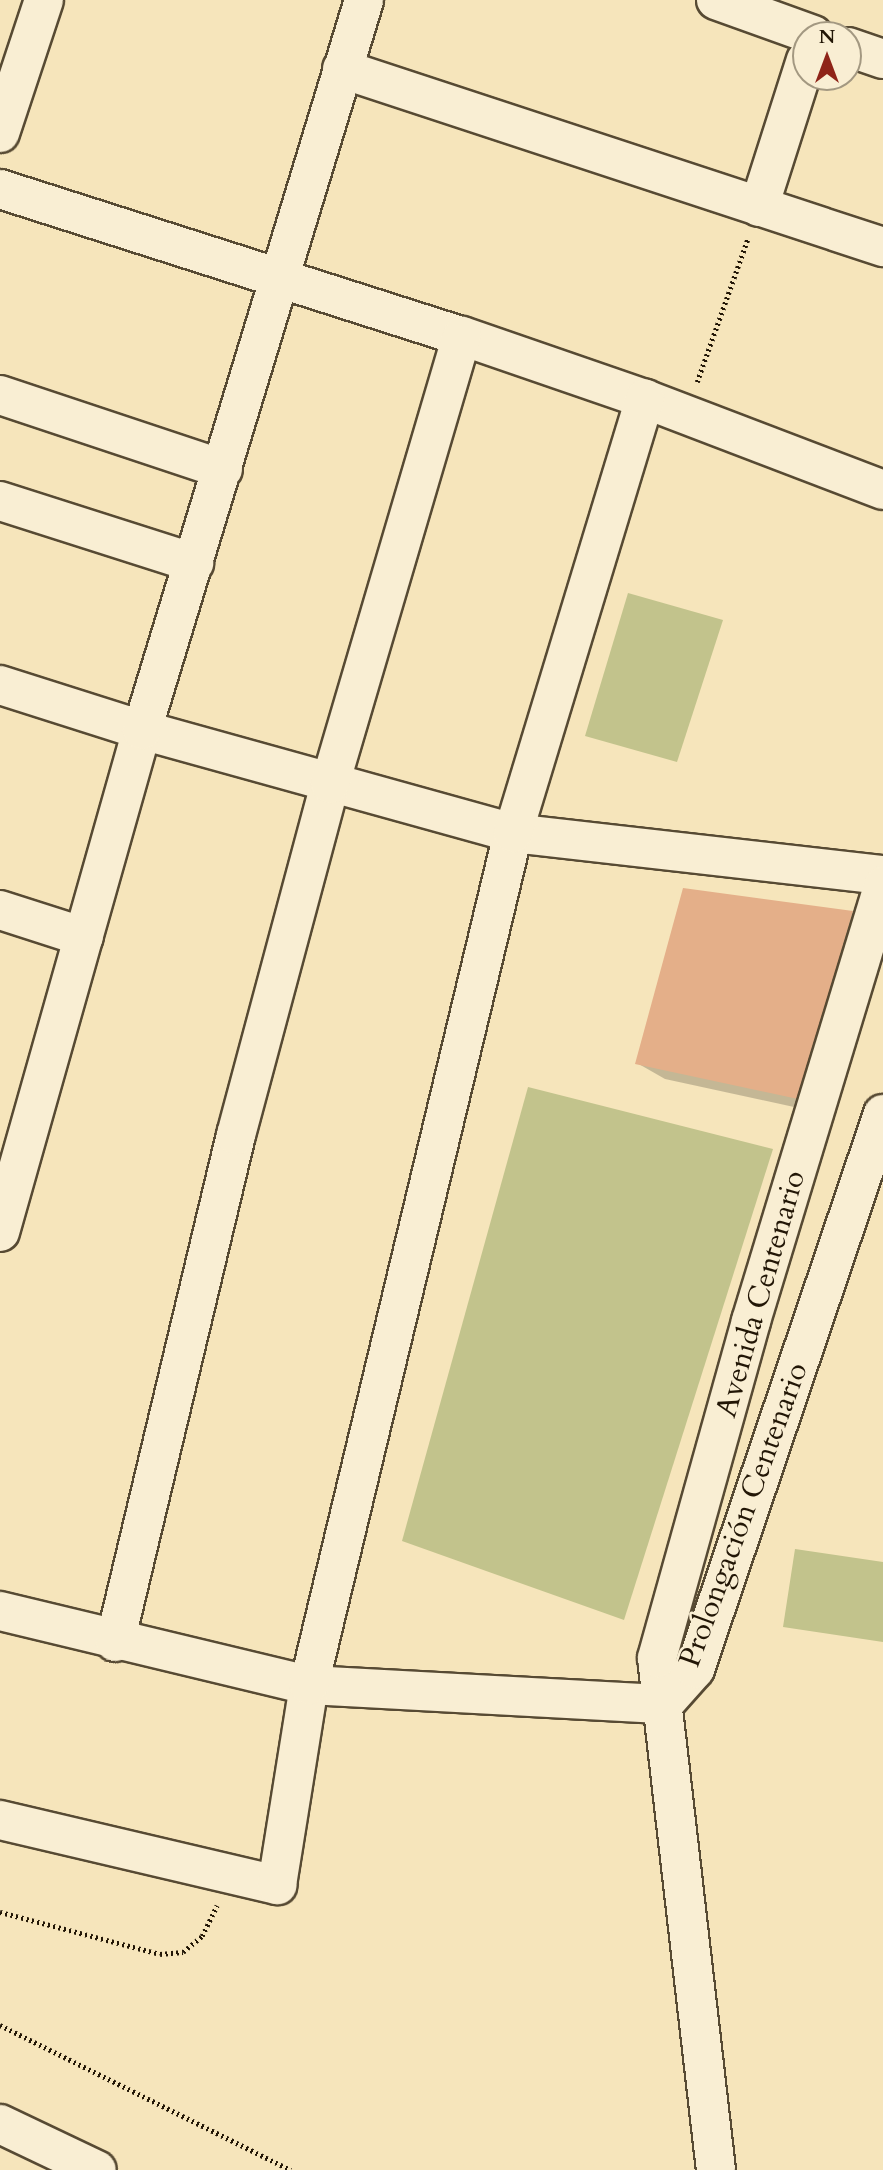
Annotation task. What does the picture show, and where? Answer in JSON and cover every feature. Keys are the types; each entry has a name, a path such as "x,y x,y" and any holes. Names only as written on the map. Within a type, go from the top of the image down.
{"street":[{"path":"0,133 44,0"},
{"path":"0,1232 142,730 223,469 277,276 364,0"},
{"path":"716,0 792,27"},
{"path":"862,52 883,59"},
{"path":"342,69 883,247"},
{"path":"759,207 796,91"},
{"path":"0,189 277,276 645,399 883,490"},
{"path":"115,1642 236,1135 330,784 462,337"},
{"path":"0,395 223,469"},
{"path":"0,1820 277,1885 309,1685 513,833 645,399"},
{"path":"0,501 194,563"},
{"path":"0,685 142,730 513,833 883,874"},
{"name":"Avenida Centenario","path":"664,1704 657,1658 751,1321 883,886"},
{"path":"0,910 84,937"},
{"name":"Prolongación Centenario","path":"716,2170 664,1704 695,1669 883,1114"},
{"path":"0,1611 115,1642 309,1685 664,1704"},
{"path":"0,2124 97,2170"}],"path":[{"path":"686,415 759,207"},
{"path":"0,1912 160,1954 183,1952 202,1936 232,1874"},
{"path":"0,2025 291,2170"}],"green space":[{"path":"628,593 723,620 677,762 585,736"},
{"path":"528,1087 773,1149 624,1620 402,1541"},
{"path":"795,1549 883,1562 883,1642 783,1627"}],"building":[{"path":"683,888 853,911 798,1099 635,1064"}]}
